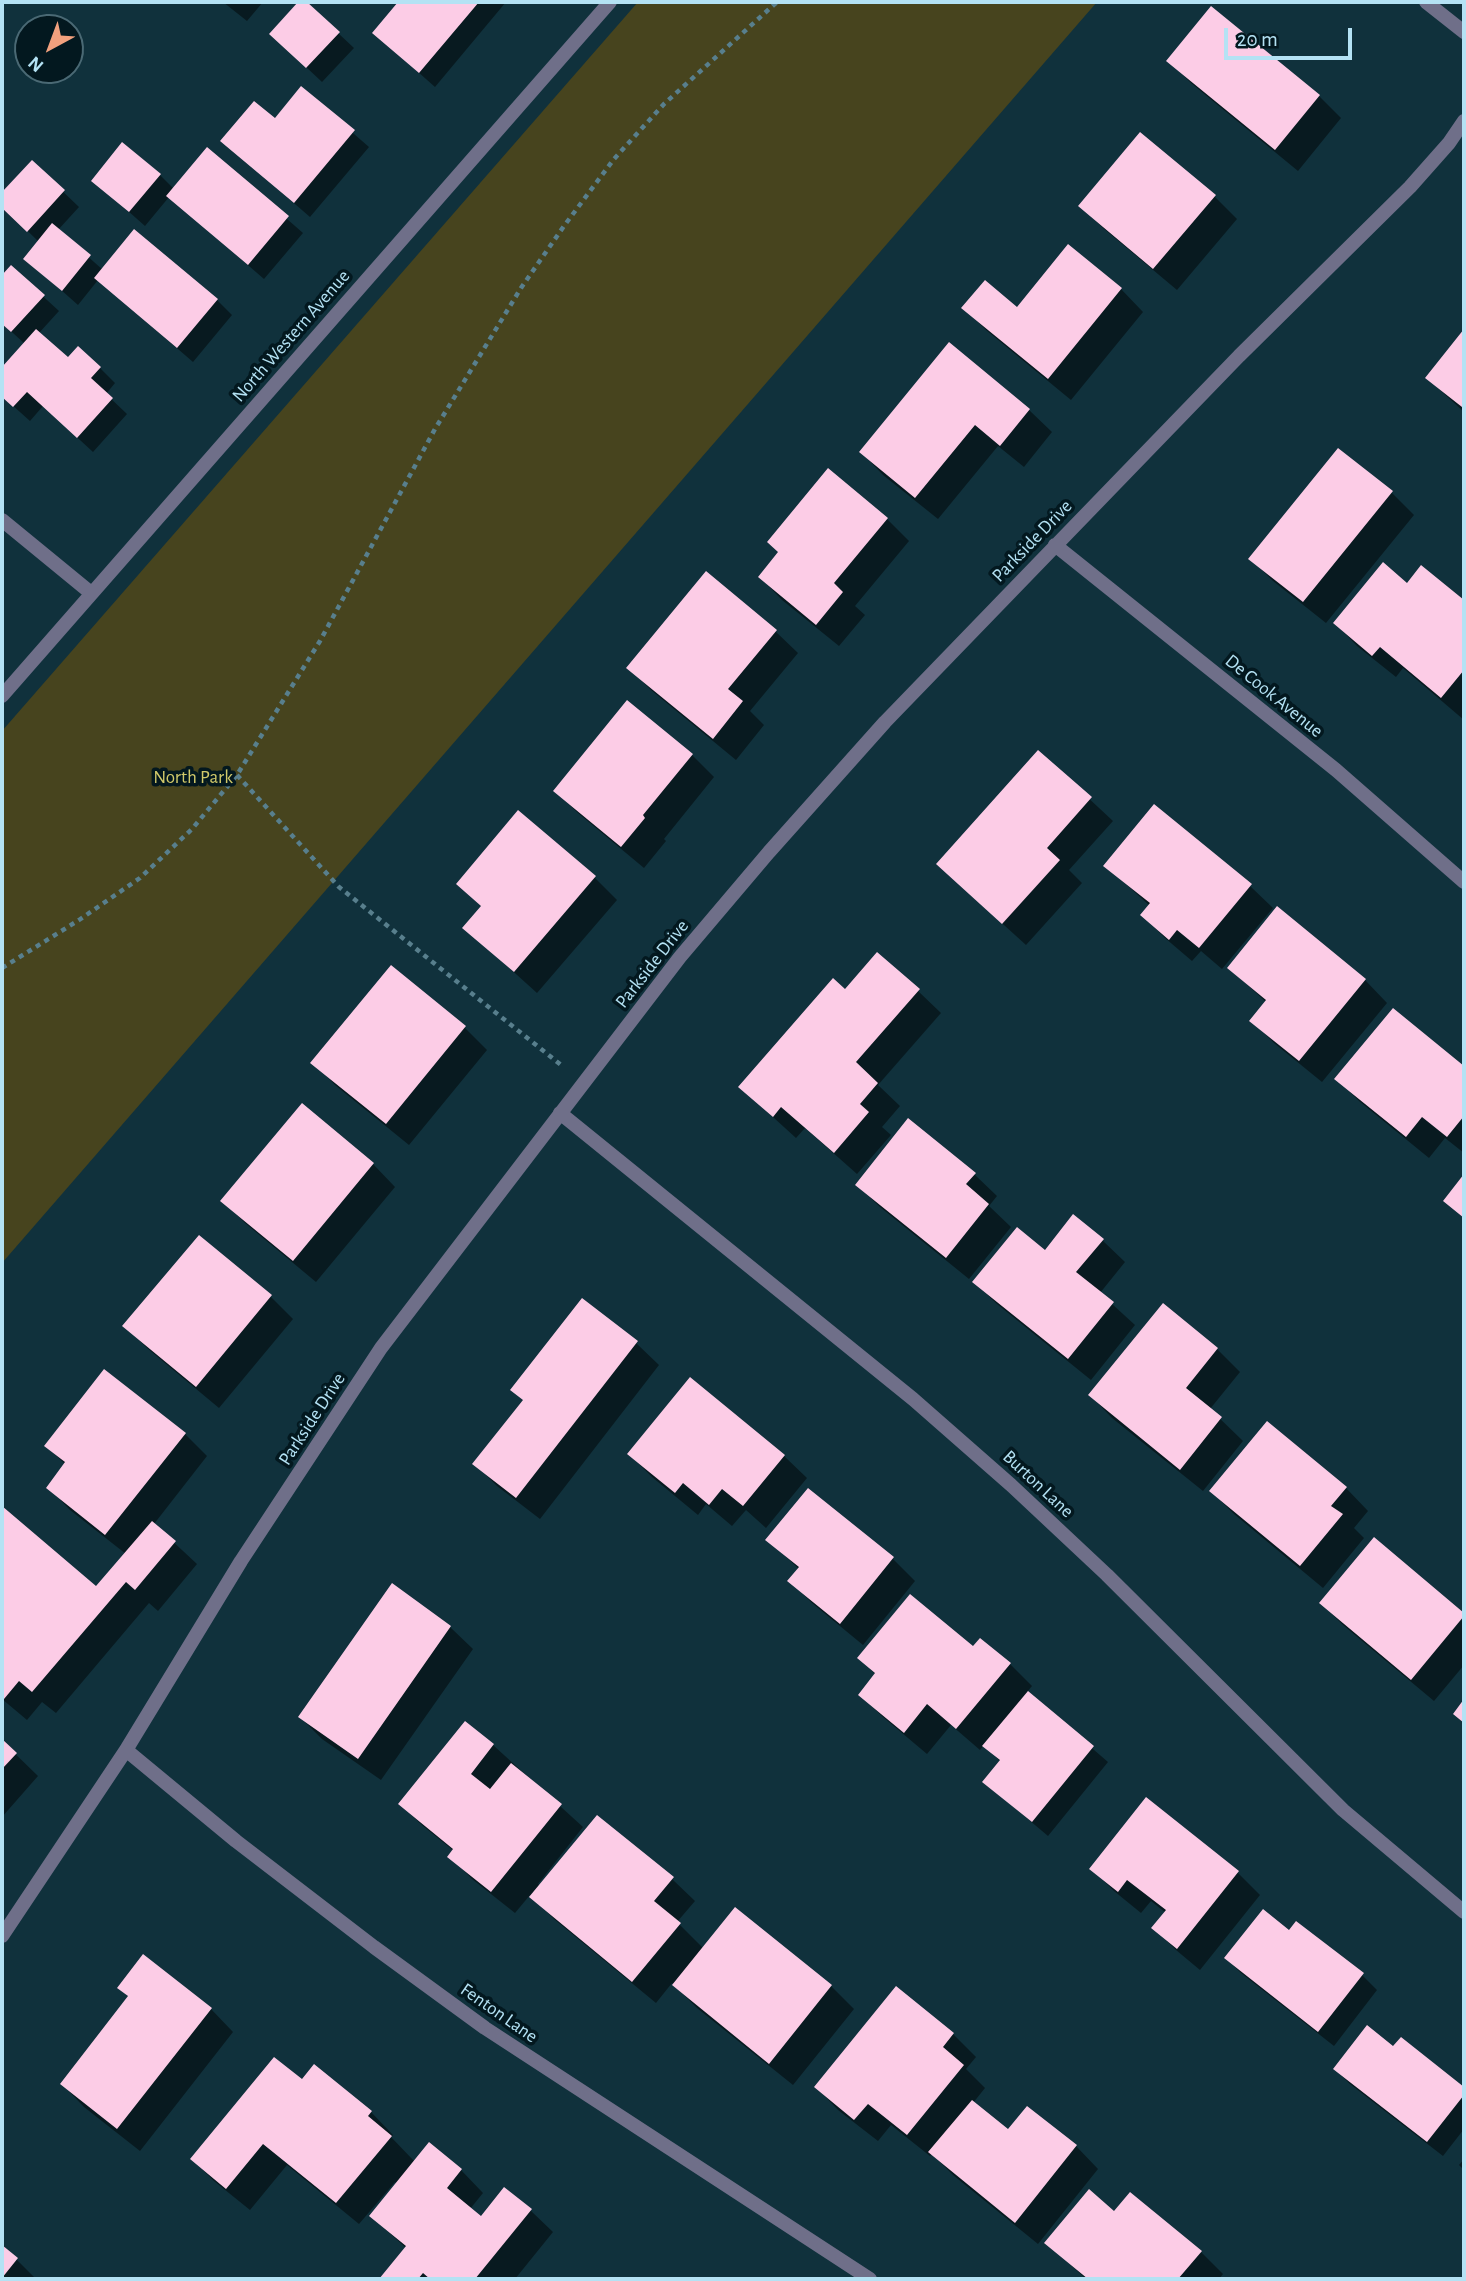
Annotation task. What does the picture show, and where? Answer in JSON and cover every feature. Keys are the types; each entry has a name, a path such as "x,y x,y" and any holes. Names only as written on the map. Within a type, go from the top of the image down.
{"street":[{"name":"North Western Avenue","path":"2,696 610,2"},
{"path":"1426,2 1464,32"},
{"name":"Parkside Drive","path":"2,1936 126,1750 241,1561 382,1348 680,957 885,722 1055,545 1410,187 1449,143 1464,121"},
{"path":"2,520 91,593"},
{"name":"De Cook Avenue","path":"1055,545 1336,770 1464,882"},
{"name":"Burton Lane","path":"560,1113 913,1399 1001,1476 1107,1575 1343,1810 1464,1912"},
{"name":"Fenton Lane","path":"126,1750 236,1841 485,2028 870,2279"}],"path":[{"path":"2,968 140,878 192,829 237,775 320,640 435,429 521,288 564,226 614,159 664,104 777,2"},
{"path":"237,775 339,887 583,1083"}],"green space":[{"name":"North Park","path":"638,2 1097,2 2,1263 2,731"}],"building":[{"path":"298,2 307,2 340,32 306,68 269,34"},
{"path":"398,2 479,2 419,73 372,33"},
{"path":"1211,6 1320,95 1275,150 1166,61"},
{"path":"301,86 355,130 294,203 220,141 254,101 275,118"},
{"path":"1140,132 1216,195 1153,269 1078,206"},
{"path":"122,142 161,174 129,212 91,181"},
{"path":"207,147 289,216 248,265 166,196"},
{"path":"32,160 65,190 27,232 2,208 2,192"},
{"path":"52,223 91,255 62,291 23,259"},
{"path":"134,229 218,299 177,348 94,278"},
{"path":"1068,244 1122,288 1048,379 961,308 985,280 1017,307"},
{"path":"11,265 45,295 11,332 2,324 2,275"},
{"path":"36,329 68,357 78,346 101,367 91,378 113,398 77,438 27,392 13,407 2,397 2,367"},
{"path":"1464,329 1464,405 1462,407 1425,378"},
{"path":"949,342 1030,409 1000,446 975,425 915,498 859,452"},
{"path":"1338,448 1393,491 1303,602 1248,559"},
{"path":"828,468 888,518 834,583 843,592 816,625 758,577 778,552 767,542"},
{"path":"1383,562 1407,583 1421,565 1464,600 1464,670 1441,698 1380,647 1372,656 1333,623"},
{"path":"706,571 777,630 728,689 743,701 713,739 626,668"},
{"path":"627,700 693,754 643,815 645,818 621,847 553,791"},
{"path":"1038,750 1092,797 1047,848 1060,860 1002,924 936,864"},
{"path":"1154,804 1252,884 1199,948 1177,930 1169,940 1140,915 1150,903 1103,866"},
{"path":"518,810 596,876 514,972 462,928 481,906 456,884"},
{"path":"1277,906 1366,979 1299,1061 1249,1021 1266,1000 1227,968"},
{"path":"877,952 920,989 856,1062 878,1083 860,1104 869,1112 834,1153 781,1107 773,1117 738,1087 833,978 845,989"},
{"path":"391,965 466,1026 386,1124 310,1063"},
{"path":"1393,1008 1464,1066 1464,1116 1447,1137 1422,1117 1406,1137 1334,1079"},
{"path":"302,1103 374,1163 293,1261 220,1201"},
{"path":"908,1118 976,1173 966,1184 989,1204 946,1258 855,1185"},
{"path":"1464,1174 1464,1218 1443,1201"},
{"path":"1073,1214 1104,1239 1076,1272 1114,1302 1068,1359 972,1282 1017,1227 1045,1250"},
{"path":"199,1235 272,1295 196,1387 122,1326"},
{"path":"582,1298 638,1341 516,1498 472,1464 523,1400 510,1390"},
{"path":"1163,1303 1218,1348 1186,1388 1222,1417 1180,1470 1088,1395"},
{"path":"104,1369 186,1433 105,1535 46,1488 65,1462 44,1446"},
{"path":"690,1377 785,1455 743,1506 722,1489 709,1505 683,1483 675,1493 627,1454"},
{"path":"1267,1421 1347,1487 1331,1506 1343,1514 1300,1566 1209,1491"},
{"path":"808,1488 894,1557 840,1624 787,1581 799,1567 765,1540"},
{"path":"2,1506 96,1586 152,1521 176,1541 135,1590 126,1582 32,1692 19,1681 4,1699 2,1697"},
{"path":"1374,1537 1464,1613 1411,1680 1319,1603"},
{"path":"392,1583 451,1626 358,1759 298,1717"},
{"path":"910,1594 973,1646 980,1638 1011,1663 956,1729 927,1704 904,1733 858,1695 875,1673 857,1658"},
{"path":"1028,1691 1094,1746 1032,1822 982,1782 1000,1760 982,1746"},
{"path":"1464,1699 1464,1723 1453,1714"},
{"path":"465,1721 494,1744 471,1774 490,1789 511,1763 562,1804 491,1892 447,1857 453,1849 398,1804"},
{"path":"2,1739 17,1753 2,1769"},
{"path":"1146,1797 1239,1871 1177,1949 1151,1928 1166,1910 1127,1880 1118,1892 1089,1869"},
{"path":"597,1815 674,1877 654,1901 681,1923 632,1982 529,1897"},
{"path":"735,1907 832,1985 769,2064 672,1985"},
{"path":"1263,1909 1289,1930 1296,1921 1364,1973 1318,2032 1224,1958"},
{"path":"143,1954 212,2008 117,2129 60,2084 128,1996 117,1988"},
{"path":"896,1986 954,2033 943,2047 964,2065 907,2135 868,2104 854,2120 814,2087"},
{"path":"1367,2025 1393,2046 1401,2037 1464,2087 1464,2095 1427,2142 1333,2069"},
{"path":"274,2057 302,2079 314,2064 372,2111 368,2116 392,2136 336,2203 263,2144 226,2189 190,2159"},
{"path":"972,2100 1008,2129 1027,2106 1077,2145 1015,2223 928,2152"},
{"path":"429,2142 462,2169 447,2188 481,2216 504,2187 532,2209 475,2279 430,2279 423,2273 418,2279 379,2279 406,2246 369,2216"},
{"path":"1089,2189 1114,2211 1130,2192 1202,2251 1178,2279 1088,2279 1044,2243"},
{"path":"2,2245 18,2258 2,2278"}]}
